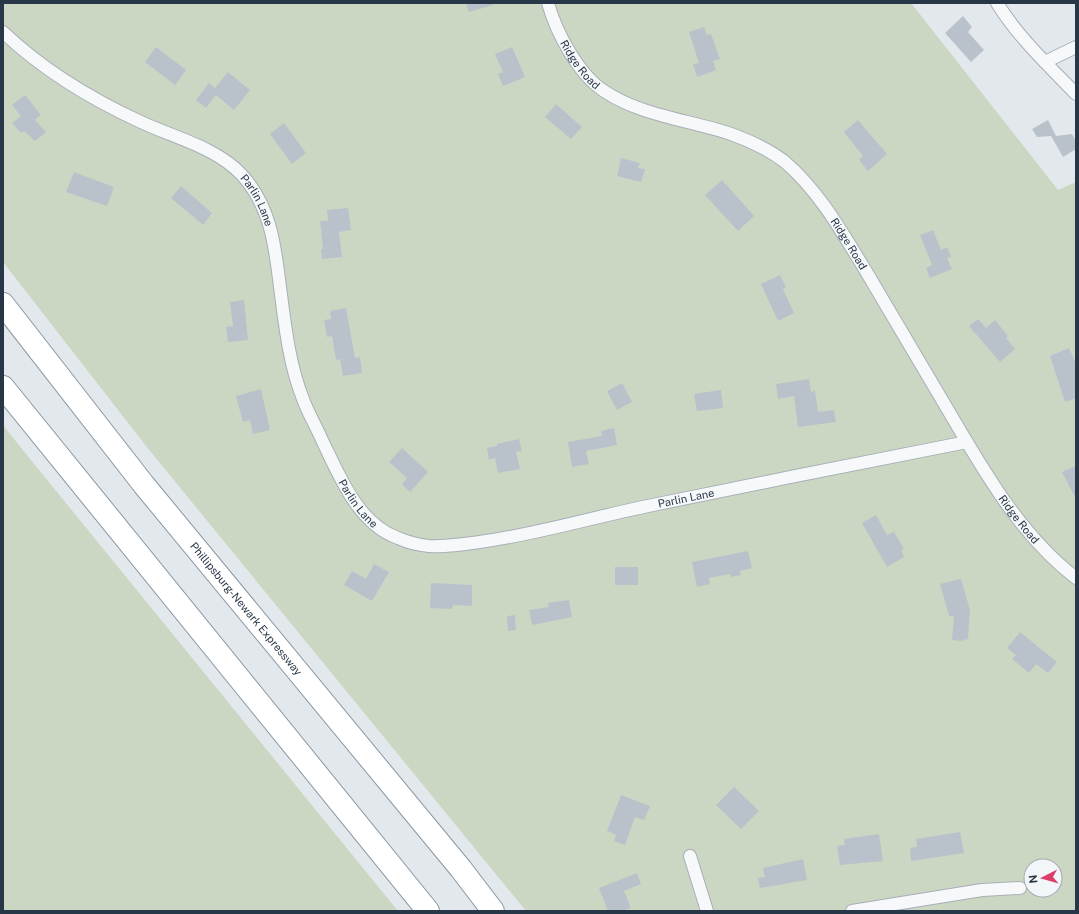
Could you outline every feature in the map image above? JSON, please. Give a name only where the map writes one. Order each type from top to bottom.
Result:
[{"type":"highway","name":"Phillipsburg-Newark Expressway","points":[[3,304],[149,491],[461,869],[493,911]]},
{"type":"highway","points":[[3,387],[428,911]]},
{"type":"highway","points":[[461,869],[499,911]]},
{"type":"street","name":"Ridge Road","points":[[548,3],[551,15],[570,53],[589,78],[602,91],[618,99],[650,111],[717,129],[756,143],[784,161],[807,184],[837,223],[984,470],[1026,529],[1060,566],[1076,578]]},
{"type":"street","points":[[997,3],[1004,14],[1045,62],[1076,94]]},
{"type":"street","name":"Parlin Lane","points":[[3,32],[58,76],[100,103],[223,158],[241,174],[256,192],[267,214],[273,233],[286,333],[293,367],[303,400],[337,470],[356,503],[371,520],[388,534],[427,546],[456,545],[506,538],[645,506],[967,442]]},
{"type":"street","points":[[1045,62],[1076,46]]},
{"type":"street","points":[[690,856],[707,911]]},
{"type":"street","points":[[852,911],[982,890],[1020,888]]},
{"type":"green space","points":[[3,3],[911,3],[1058,190],[1076,182],[1076,911],[526,911],[146,446],[3,262]]},
{"type":"green space","points":[[3,425],[22,449],[398,911],[3,911]]},
{"type":"building","points":[[466,3],[493,3],[493,5],[469,12]]},
{"type":"building","points":[[963,16],[972,27],[968,32],[984,50],[971,62],[945,33]]},
{"type":"building","points":[[704,27],[707,35],[711,34],[720,59],[713,61],[716,70],[697,77],[693,64],[699,63],[689,32]]},
{"type":"building","points":[[156,47],[186,70],[175,85],[145,62]]},
{"type":"building","points":[[512,47],[525,77],[503,86],[498,74],[503,72],[495,54]]},
{"type":"building","points":[[228,72],[250,90],[234,110],[216,95],[206,108],[196,100],[209,83],[215,88]]},
{"type":"building","points":[[25,95],[41,115],[35,120],[46,132],[35,141],[24,131],[21,133],[12,123],[21,116],[12,105]]},
{"type":"building","points":[[556,104],[582,127],[571,139],[545,117]]},
{"type":"building","points":[[858,120],[887,154],[868,171],[859,160],[863,156],[844,132]]},
{"type":"building","points":[[1048,120],[1056,136],[1072,134],[1076,141],[1076,149],[1063,157],[1051,136],[1037,137],[1032,129]]},
{"type":"building","points":[[284,123],[306,153],[292,164],[270,134]]},
{"type":"building","points":[[621,158],[640,163],[638,168],[645,169],[641,182],[617,176]]},
{"type":"building","points":[[74,172],[114,187],[107,206],[66,192]]},
{"type":"building","points":[[722,180],[754,216],[738,231],[705,195]]},
{"type":"building","points":[[181,186],[212,213],[203,225],[171,198]]},
{"type":"building","points":[[348,208],[351,230],[339,232],[342,257],[322,259],[321,249],[323,249],[320,221],[328,221],[327,210]]},
{"type":"building","points":[[933,230],[941,250],[947,247],[951,257],[947,258],[952,269],[930,278],[926,268],[932,265],[920,235]]},
{"type":"building","points":[[780,275],[786,287],[783,289],[794,313],[778,321],[761,284]]},
{"type":"building","points":[[244,300],[248,340],[228,342],[226,327],[233,326],[230,302]]},
{"type":"building","points":[[346,308],[355,358],[360,357],[362,373],[343,376],[340,359],[336,360],[332,336],[327,337],[324,320],[331,319],[330,311]]},
{"type":"building","points":[[978,319],[986,328],[995,320],[1008,336],[1006,338],[1015,349],[1000,362],[969,326]]},
{"type":"building","points":[[1069,348],[1076,364],[1076,398],[1065,402],[1050,356]]},
{"type":"building","points":[[809,379],[811,392],[815,391],[818,412],[834,410],[836,422],[798,427],[794,396],[778,399],[776,384]]},
{"type":"building","points":[[622,383],[632,402],[617,410],[607,391]]},
{"type":"building","points":[[261,389],[270,430],[253,434],[250,420],[243,422],[236,396]]},
{"type":"building","points":[[721,390],[723,408],[697,411],[694,394]]},
{"type":"building","points":[[614,428],[617,445],[586,451],[589,464],[572,467],[568,442],[602,436],[601,431]]},
{"type":"building","points":[[519,439],[522,451],[516,452],[520,469],[498,473],[495,458],[489,460],[487,448]]},
{"type":"building","points":[[402,448],[428,472],[410,492],[402,484],[407,478],[389,462]]},
{"type":"building","points":[[1076,466],[1076,499],[1062,472]]},
{"type":"building","points":[[876,515],[887,535],[894,532],[904,549],[901,550],[904,557],[887,567],[862,523]]},
{"type":"building","points":[[748,551],[752,568],[740,571],[741,575],[731,577],[730,574],[709,578],[710,584],[697,587],[692,562]]},
{"type":"building","points":[[374,564],[389,572],[372,601],[344,585],[352,571],[366,579]]},
{"type":"building","points":[[615,567],[638,567],[638,585],[615,585]]},
{"type":"building","points":[[961,579],[970,610],[968,639],[961,641],[952,640],[954,616],[949,616],[940,584]]},
{"type":"building","points":[[431,583],[472,585],[472,606],[453,605],[452,609],[430,608]]},
{"type":"building","points":[[569,600],[572,617],[532,625],[529,610],[549,607],[548,603]]},
{"type":"building","points":[[515,615],[516,630],[508,631],[507,616]]},
{"type":"building","points":[[1020,632],[1057,662],[1048,673],[1036,664],[1029,673],[1012,659],[1016,655],[1007,648]]},
{"type":"building","points":[[734,787],[759,811],[741,829],[716,805]]},
{"type":"building","points":[[621,795],[650,806],[644,820],[635,817],[625,845],[614,841],[616,835],[607,831]]},
{"type":"building","points":[[960,832],[964,853],[911,861],[910,848],[917,847],[916,839]]},
{"type":"building","points":[[879,834],[883,861],[840,865],[837,846],[845,845],[844,839]]},
{"type":"building","points":[[803,859],[807,880],[760,888],[758,878],[765,877],[763,868]]},
{"type":"building","points":[[637,873],[641,884],[624,891],[631,908],[622,911],[608,911],[599,888]]}]
